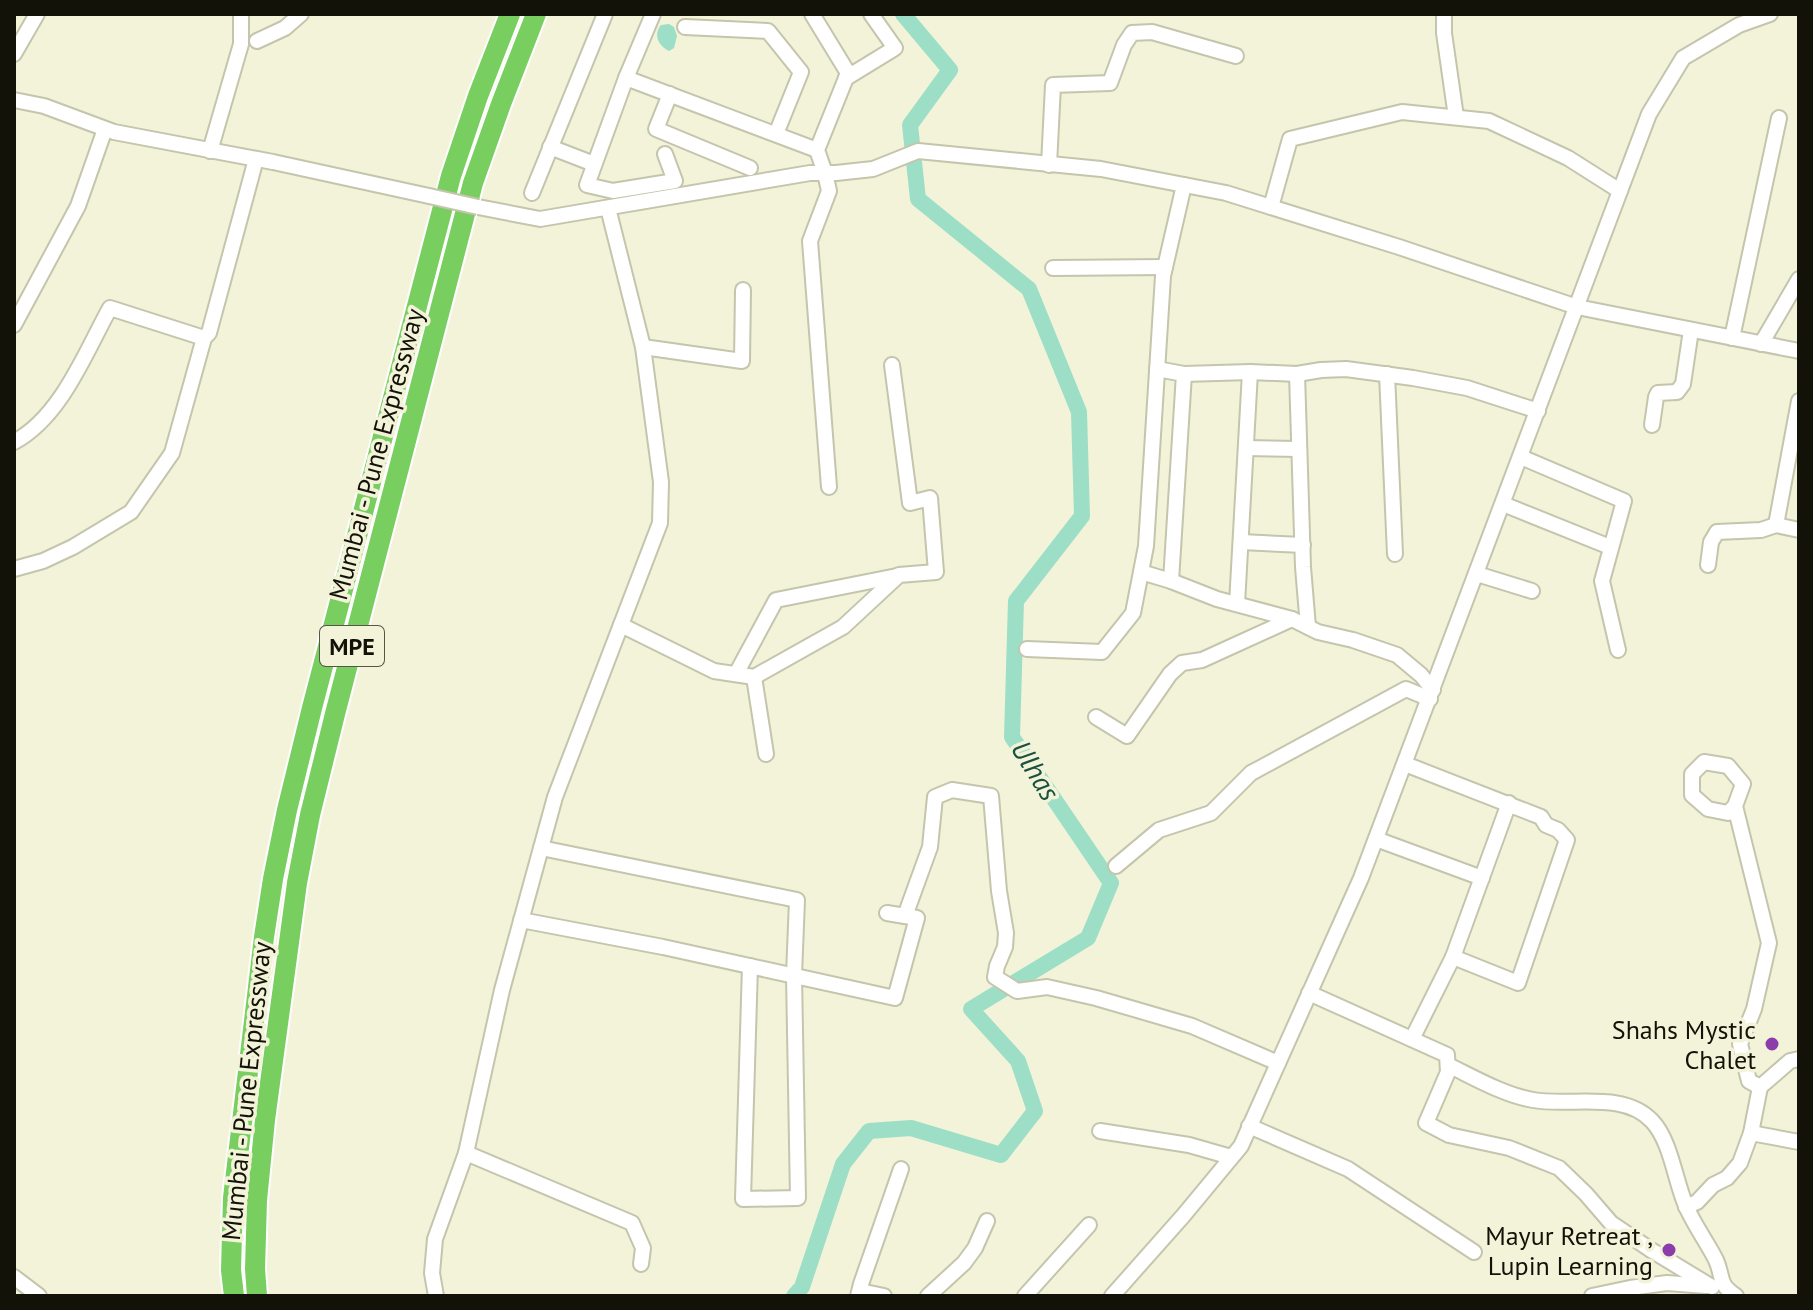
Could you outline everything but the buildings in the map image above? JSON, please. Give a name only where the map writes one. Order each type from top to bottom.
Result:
[{"type":"highway","name":"Mumbai - Pune Expressway","points":[[234,1296],[231,1270],[233,1198],[241,1117],[264,937],[287,810],[451,176],[510,14]]},
{"type":"highway","name":"Mumbai - Pune Expressway","points":[[257,1296],[257,1200],[265,1120],[287,941],[310,815],[473,183],[536,14]]},
{"type":"street","points":[[14,54],[37,14]]},
{"type":"street","points":[[210,151],[241,44],[241,14]]},
{"type":"street","points":[[257,41],[285,28],[301,14]]},
{"type":"street","points":[[532,193],[605,14]]},
{"type":"street","points":[[653,14],[587,185],[613,191],[675,181],[665,154]]},
{"type":"street","points":[[812,14],[848,73],[817,150],[829,191],[810,241],[829,487]]},
{"type":"street","points":[[846,78],[895,48],[871,14]]},
{"type":"street","points":[[1444,14],[1456,117]]},
{"type":"street","points":[[1112,1296],[1241,1146],[1361,878],[1649,114],[1683,58],[1739,25],[1770,14]]},
{"type":"street","points":[[685,27],[768,31],[801,72],[776,134]]},
{"type":"street","points":[[1049,165],[1053,85],[1110,83],[1124,45],[1132,33],[1152,32],[1236,56]]},
{"type":"street","points":[[626,78],[817,150]]},
{"type":"street","points":[[670,94],[656,129],[750,168]]},
{"type":"street","points":[[14,100],[44,106],[105,129],[540,219],[810,173],[873,169],[918,151],[1101,169],[1226,193],[1577,307],[1799,351]]},
{"type":"street","points":[[1271,207],[1290,139],[1402,112],[1489,121],[1568,158],[1620,191]]},
{"type":"street","points":[[1732,338],[1779,118]]},
{"type":"street","points":[[14,325],[78,206],[105,129]]},
{"type":"street","points":[[550,147],[594,164]]},
{"type":"street","points":[[14,569],[43,561],[73,547],[131,512],[172,453],[204,338],[209,333],[256,159]]},
{"type":"street","points":[[1027,649],[1102,652],[1133,613],[1146,546],[1165,267],[1184,185]]},
{"type":"street","points":[[436,1296],[432,1273],[435,1239],[466,1153],[502,990],[555,797],[660,523],[661,482],[643,347],[608,208]]},
{"type":"street","points":[[1053,268],[1165,267]]},
{"type":"street","points":[[1761,344],[1799,279]]},
{"type":"street","points":[[643,347],[742,361],[743,290]]},
{"type":"street","points":[[14,442],[42,422],[65,390],[110,308],[204,338]]},
{"type":"street","points":[[1652,425],[1658,393],[1677,392],[1683,384],[1691,330]]},
{"type":"street","points":[[736,674],[776,600],[899,575],[936,572],[930,498],[910,503],[892,365]]},
{"type":"street","points":[[1157,369],[1184,374],[1297,374],[1346,369],[1467,388],[1538,411]]},
{"type":"street","points":[[1237,604],[1250,372]]},
{"type":"street","points":[[1171,581],[1184,374]]},
{"type":"street","points":[[1297,374],[1308,627]]},
{"type":"street","points":[[1387,374],[1395,554]]},
{"type":"street","points":[[1776,525],[1799,401]]},
{"type":"street","points":[[1246,448],[1299,449]]},
{"type":"street","points":[[1521,457],[1624,501],[1602,581],[1618,650]]},
{"type":"street","points":[[1503,504],[1610,547]]},
{"type":"street","points":[[1708,565],[1711,542],[1717,532],[1761,530],[1776,525],[1799,530]]},
{"type":"street","points":[[1241,542],[1303,545]]},
{"type":"street","points":[[1141,572],[1217,599],[1292,619],[1318,632],[1397,655],[1421,675],[1431,695]]},
{"type":"street","points":[[1477,574],[1532,591]]},
{"type":"street","points":[[621,625],[714,671],[754,677],[843,627],[899,575]]},
{"type":"street","points":[[1096,717],[1127,736],[1170,674],[1182,663],[1202,660],[1292,619]]},
{"type":"street","points":[[754,677],[766,754]]},
{"type":"street","points":[[1116,866],[1159,830],[1211,813],[1251,773],[1380,702],[1406,689],[1431,695]]},
{"type":"street","points":[[1405,764],[1541,817],[1546,825],[1558,830],[1567,840],[1518,983],[1453,957]]},
{"type":"street","points":[[905,916],[930,847],[935,797],[952,790],[991,796],[1006,933],[1005,947],[995,977],[1017,991],[1047,987],[1192,1026],[1278,1063]]},
{"type":"street","points":[[1412,1039],[1453,957],[1509,803]]},
{"type":"street","points":[[1735,806],[1769,943],[1754,1009],[1740,1044],[1749,1081],[1760,1087]]},
{"type":"street","points":[[1376,839],[1482,878]]},
{"type":"street","points":[[541,848],[797,900],[794,975],[798,1198],[743,1199],[750,966]]},
{"type":"street","points":[[521,920],[663,947],[895,998],[917,918],[887,913]]},
{"type":"street","points":[[1309,993],[1447,1055],[1448,1072],[1426,1123],[1449,1135],[1509,1148],[1559,1168],[1611,1223],[1651,1250],[1724,1290]]},
{"type":"street","points":[[1686,1207],[1727,1178],[1740,1163],[1751,1133],[1760,1087],[1790,1061],[1799,1059]]},
{"type":"street","points":[[1448,1065],[1503,1091],[1532,1100],[1605,1102],[1629,1107],[1652,1121],[1664,1142],[1686,1207],[1716,1262],[1724,1290]]},
{"type":"street","points":[[1249,1126],[1348,1169],[1474,1252]]},
{"type":"street","points":[[1100,1131],[1189,1145],[1231,1157]]},
{"type":"street","points":[[1751,1133],[1799,1142]]},
{"type":"street","points":[[466,1153],[632,1223],[643,1248],[641,1264]]},
{"type":"street","points":[[884,1296],[859,1294],[901,1169]]},
{"type":"street","points":[[928,1296],[964,1263],[975,1248],[987,1221]]},
{"type":"street","points":[[1025,1296],[1089,1225]]},
{"type":"street","points":[[14,1277],[39,1296]]},
{"type":"street","points":[[1592,1296],[1667,1283],[1724,1290]]},
{"type":"shaded area","points":[[661,25],[674,27],[677,36],[674,48],[669,51],[657,36]]},
{"type":"waterway","name":"Ulhas","points":[[794,1296],[802,1287],[843,1164],[869,1131],[911,1128],[1001,1155],[1035,1111],[1018,1061],[971,1009],[1088,938],[1111,883],[1012,737],[1016,601],[1082,516],[1079,412],[1029,289],[918,199],[910,125],[950,70],[903,14]]},
{"type":"place","name":"Shahs Mystic Chalet","points":[[1772,1044]]},
{"type":"place","name":"Mayur Retreat , Lupin Learning","points":[[1669,1250]]}]
